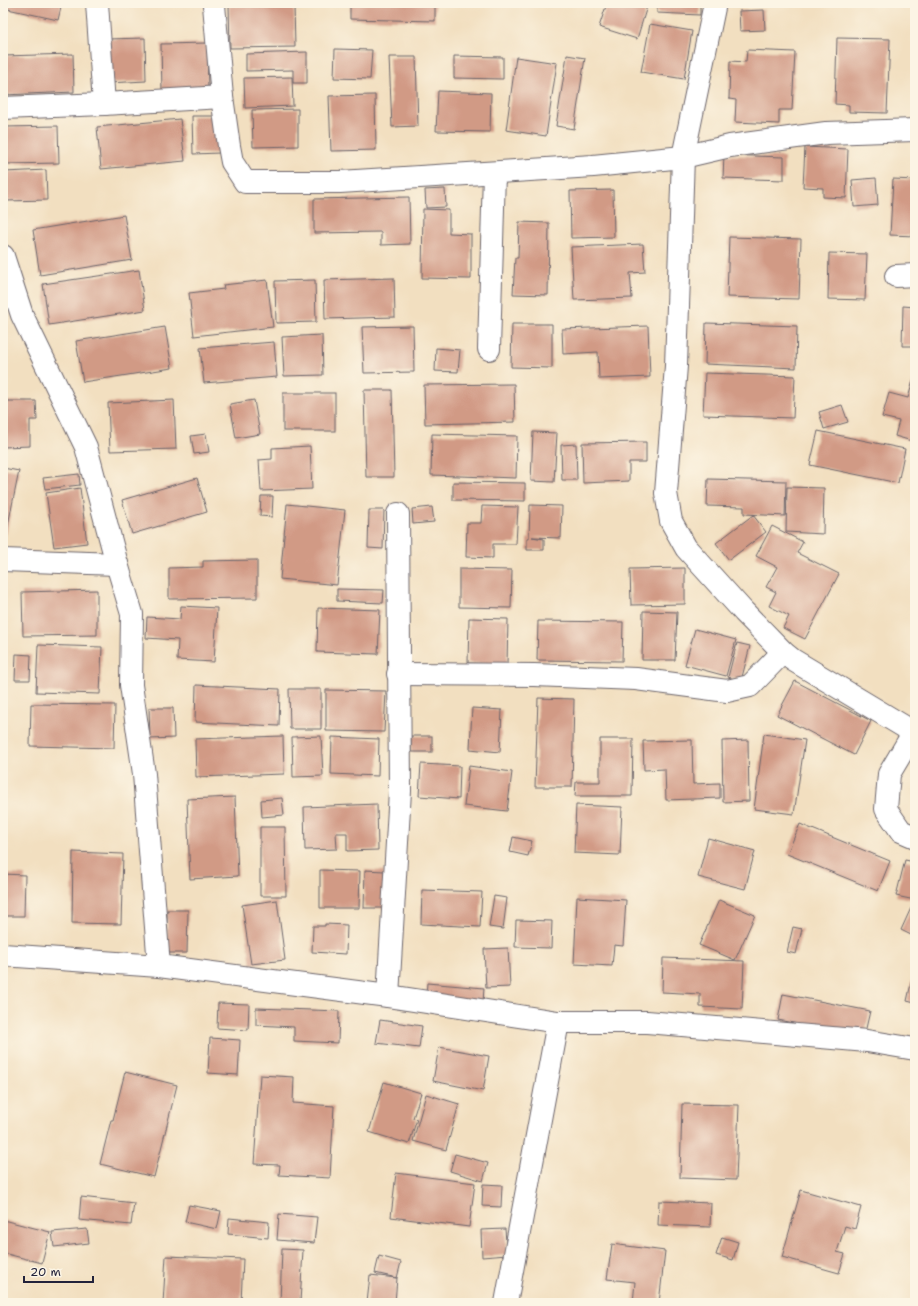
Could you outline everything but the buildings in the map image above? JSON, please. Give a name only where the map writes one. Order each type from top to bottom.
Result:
[{"type":"street","points":[[97,3],[104,104]]},
{"type":"street","points":[[715,3],[683,157],[676,366],[666,493],[671,521],[686,548],[744,612],[783,652],[793,660],[914,731],[889,774],[886,809],[901,831],[915,838]]},
{"type":"street","points":[[214,5],[222,97],[232,162],[245,182],[340,182],[593,166],[683,157],[730,146],[826,133],[915,130]]},
{"type":"street","points":[[3,108],[222,97]]},
{"type":"street","points":[[489,349],[494,173]]},
{"type":"street","points":[[3,256],[22,315],[86,447],[132,614],[131,685],[144,774],[159,966]]},
{"type":"street","points":[[388,996],[400,791],[398,514]]},
{"type":"street","points":[[3,560],[117,564]]},
{"type":"street","points":[[398,674],[534,675],[636,679],[726,691],[750,686],[783,652]]},
{"type":"street","points":[[3,955],[159,966],[388,996],[558,1022],[647,1022],[866,1041],[915,1049]]},
{"type":"street","points":[[506,1303],[558,1022]]}]
